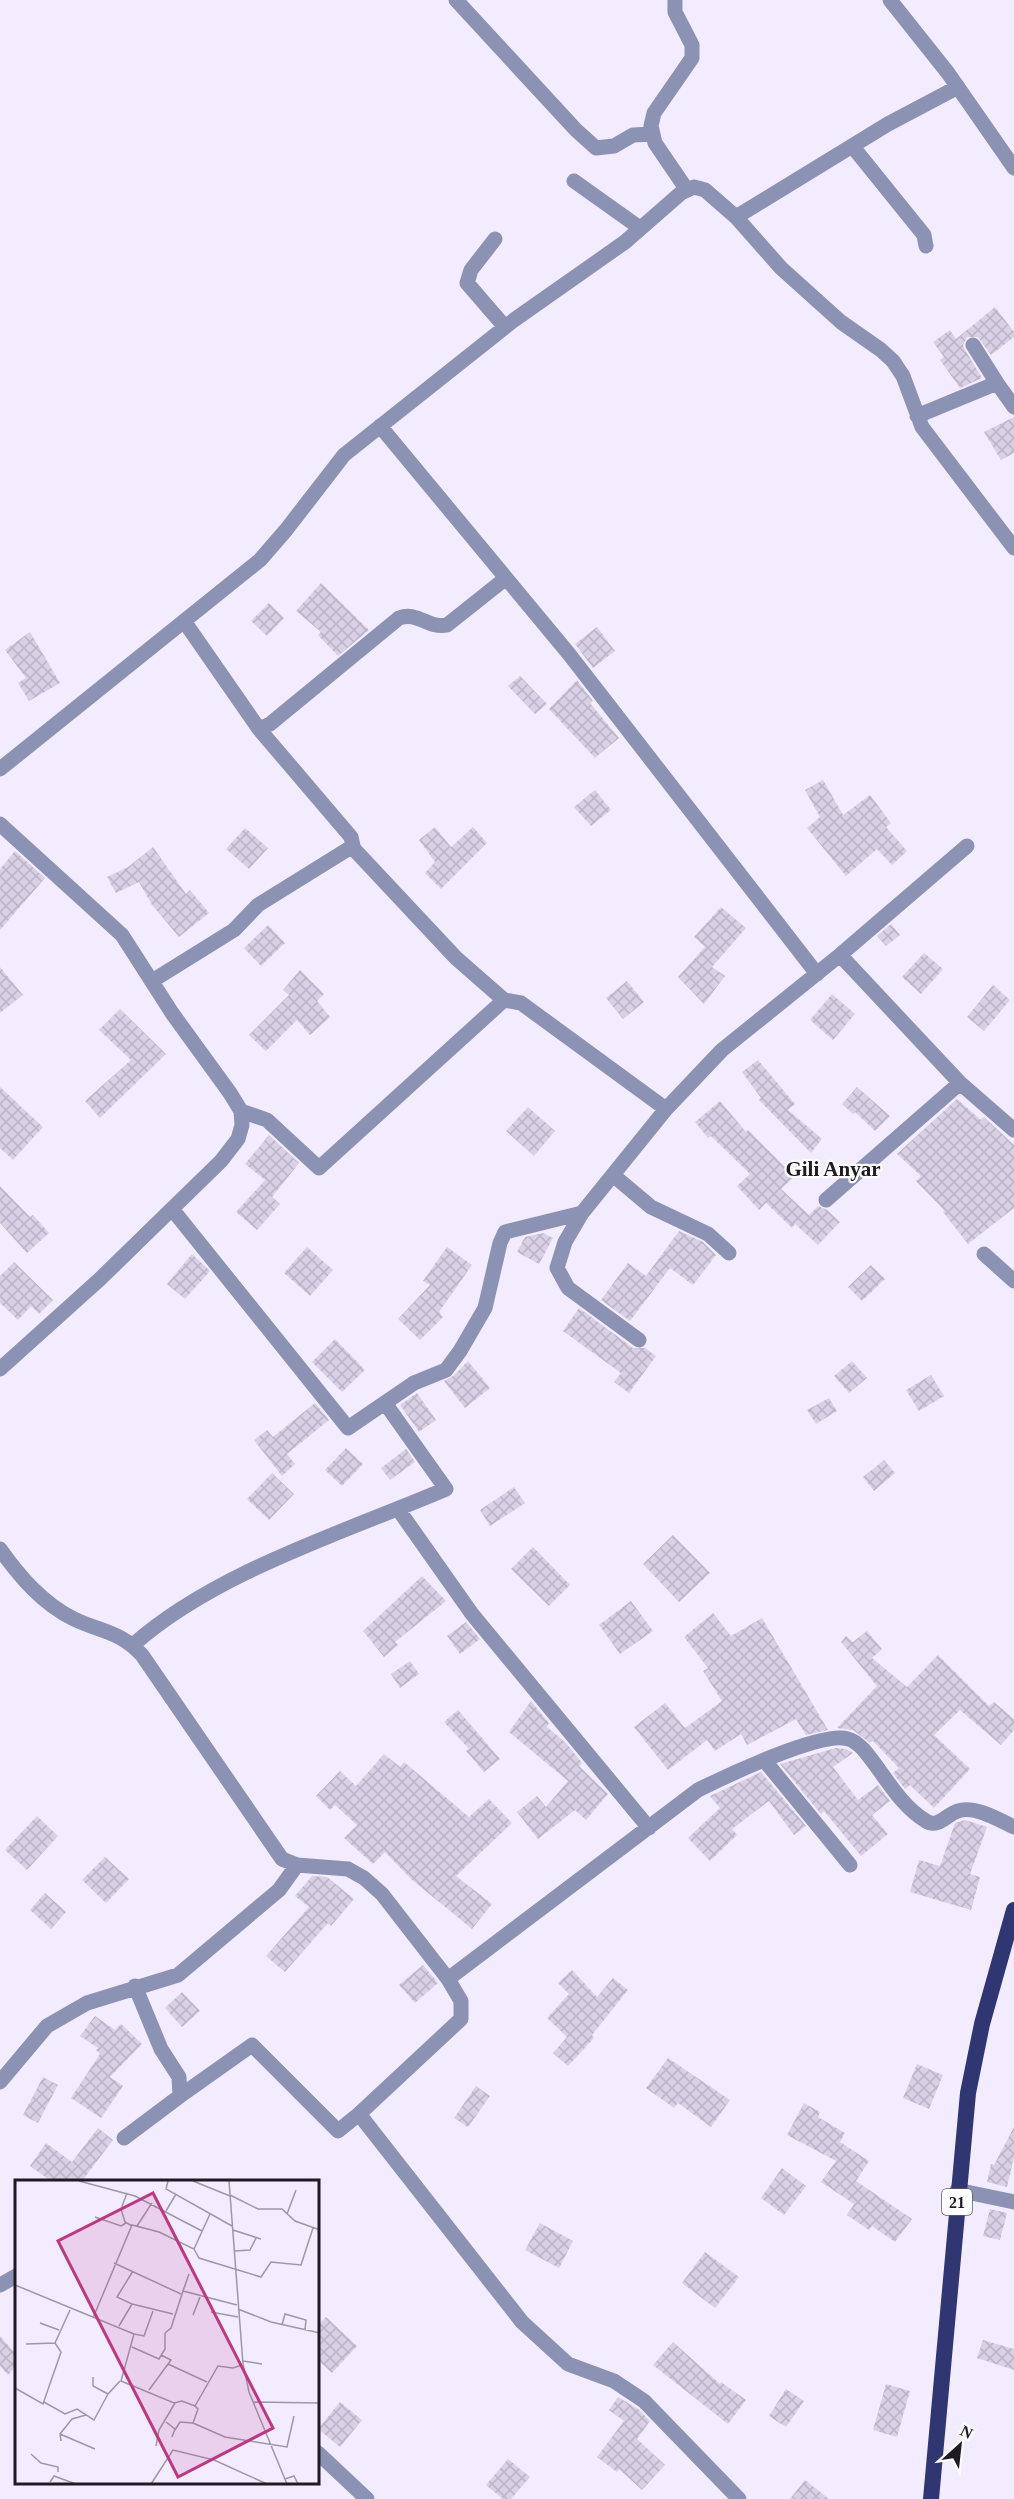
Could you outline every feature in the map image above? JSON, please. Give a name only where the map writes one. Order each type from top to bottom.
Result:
[{"type":"highway","name":"21","points":[[931,2499],[957,2190],[973,2067],[982,2024],[1014,1910]]},
{"type":"street","points":[[456,0],[560,113],[596,148],[614,146],[633,135],[653,135]]},
{"type":"street","points":[[675,0],[675,12],[692,45],[692,58],[654,113],[653,135],[655,143],[687,190]]},
{"type":"street","points":[[890,0],[958,87],[1014,168]]},
{"type":"street","points":[[736,217],[958,87]]},
{"type":"street","points":[[853,147],[924,235],[926,246]]},
{"type":"street","points":[[574,181],[640,228]]},
{"type":"street","points":[[0,769],[260,560],[344,455],[506,327],[626,242],[640,228],[687,190],[694,187],[705,190],[736,217],[781,268],[841,322],[893,361],[903,376],[917,416],[935,447],[1014,548]]},
{"type":"street","points":[[495,239],[471,270],[466,283],[506,327]]},
{"type":"street","points":[[973,345],[1014,407]]},
{"type":"street","points":[[917,416],[998,383]]},
{"type":"street","points":[[380,426],[568,654],[817,974]]},
{"type":"street","points":[[259,729],[270,724],[399,618],[411,615],[437,627],[447,625],[506,578]]},
{"type":"street","points":[[184,621],[259,729],[351,837],[352,847],[456,958],[504,1000],[521,1003],[666,1109]]},
{"type":"street","points":[[0,824],[122,935],[240,1111],[242,1125],[238,1139],[221,1161],[0,1369]]},
{"type":"street","points":[[639,1340],[568,1288],[557,1268],[566,1242],[582,1213],[666,1109],[722,1050],[840,956],[967,846]]},
{"type":"street","points":[[152,981],[234,930],[258,905],[352,847]]},
{"type":"street","points":[[840,956],[960,1083],[1014,1130]]},
{"type":"street","points":[[240,1111],[267,1120],[320,1168],[504,1000]]},
{"type":"street","points":[[826,1200],[960,1083]]},
{"type":"street","points":[[613,1175],[651,1207],[708,1234],[729,1253]]},
{"type":"street","points":[[172,1209],[348,1428],[414,1383],[446,1370],[485,1308],[500,1243],[505,1232],[582,1213]]},
{"type":"street","points":[[984,1254],[1014,1281]]},
{"type":"street","points":[[132,1645],[153,1626],[213,1588],[446,1489],[385,1403]]},
{"type":"street","points":[[398,1509],[472,1614],[649,1828]]},
{"type":"street","points":[[0,1549],[18,1574],[47,1602],[74,1619],[112,1631],[132,1645],[282,1859],[297,1865],[348,1869],[364,1878],[382,1894],[448,1979],[461,2001],[461,2019],[338,2131],[252,2045],[124,2138]]},
{"type":"street","points":[[448,1979],[698,1790],[814,1743],[836,1738],[848,1739],[862,1748],[900,1798],[928,1823],[937,1823],[960,1810],[975,1810],[1014,1827]]},
{"type":"street","points":[[765,1761],[850,1865]]},
{"type":"street","points":[[0,2082],[48,2026],[87,2003],[135,1986],[178,1975],[279,1890],[297,1865]]},
{"type":"street","points":[[135,1986],[161,2049],[179,2077],[180,2096]]},
{"type":"street","points":[[359,2114],[522,2322],[568,2364],[614,2381],[644,2401],[739,2499]]},
{"type":"street","points":[[957,2190],[1014,2202]]},
{"type":"street","points":[[0,2285],[15,2277]]},
{"type":"street","points":[[320,2455],[367,2499]]},
{"type":"building","points":[[995,307],[1014,332],[1014,337],[991,355],[978,337],[967,337],[963,345],[982,378],[960,388],[940,360],[944,357],[933,342],[950,330],[956,339]]},
{"type":"building","points":[[1014,417],[1014,453],[1001,460],[984,432]]},
{"type":"building","points":[[321,583],[369,630],[338,656],[318,635],[321,632],[296,611]]},
{"type":"building","points":[[269,603],[284,618],[267,636],[251,621]]},
{"type":"building","points":[[597,627],[615,651],[593,668],[575,644]]},
{"type":"building","points":[[30,632],[60,683],[29,701],[18,683],[26,678],[5,650]]},
{"type":"building","points":[[520,676],[547,704],[535,714],[508,686]]},
{"type":"building","points":[[577,680],[593,701],[590,703],[619,738],[595,758],[549,709]]},
{"type":"building","points":[[823,780],[843,815],[870,795],[891,823],[886,827],[907,851],[892,865],[877,849],[846,876],[807,828],[820,817],[805,790]]},
{"type":"building","points":[[595,790],[611,810],[591,826],[574,807]]},
{"type":"building","points":[[435,827],[451,847],[473,827],[487,843],[441,889],[425,873],[435,862],[419,840]]},
{"type":"building","points":[[245,828],[268,848],[249,869],[226,849]]},
{"type":"building","points":[[153,847],[186,894],[190,890],[209,913],[179,937],[152,905],[139,882],[116,893],[107,877],[128,867]]},
{"type":"building","points":[[15,851],[45,878],[0,930],[0,869]]},
{"type":"building","points":[[721,907],[746,928],[712,967],[725,976],[704,1004],[678,977],[705,947],[694,937]]},
{"type":"building","points":[[891,924],[900,935],[886,946],[877,936]]},
{"type":"building","points":[[268,925],[285,943],[261,966],[244,948]]},
{"type":"building","points":[[924,953],[943,969],[921,994],[902,977]]},
{"type":"building","points":[[0,967],[23,995],[0,1013]]},
{"type":"building","points":[[300,970],[324,994],[317,1001],[330,1017],[310,1035],[297,1020],[266,1051],[249,1035],[289,995],[283,990]]},
{"type":"building","points":[[627,981],[644,1002],[623,1019],[606,998]]},
{"type":"building","points":[[993,985],[1010,1000],[984,1031],[967,1017]]},
{"type":"building","points":[[832,994],[855,1014],[833,1040],[810,1020]]},
{"type":"building","points":[[120,1009],[166,1054],[100,1118],[85,1101],[131,1060],[99,1030]]},
{"type":"building","points":[[758,1060],[795,1104],[788,1110],[822,1139],[811,1153],[759,1100],[761,1098],[742,1072]]},
{"type":"building","points":[[0,1087],[43,1127],[13,1160],[0,1148]]},
{"type":"building","points":[[857,1087],[890,1116],[875,1131],[855,1112],[853,1114],[842,1104]]},
{"type":"building","points":[[957,1099],[981,1120],[984,1117],[1014,1145],[1014,1208],[968,1244],[943,1212],[944,1210],[916,1181],[921,1176],[897,1154]]},
{"type":"building","points":[[720,1101],[746,1132],[748,1130],[792,1174],[794,1177],[781,1189],[809,1215],[818,1206],[827,1210],[840,1222],[818,1245],[795,1224],[792,1228],[766,1203],[759,1210],[737,1186],[750,1174],[711,1136],[708,1138],[695,1122]]},
{"type":"building","points":[[528,1107],[555,1131],[534,1156],[506,1131]]},
{"type":"building","points":[[269,1135],[299,1163],[272,1197],[280,1204],[257,1230],[236,1212],[265,1180],[245,1164]]},
{"type":"building","points":[[0,1186],[30,1217],[33,1215],[49,1233],[27,1253],[0,1223]]},
{"type":"building","points":[[679,1231],[703,1242],[716,1255],[693,1285],[670,1268],[630,1321],[601,1300],[628,1263],[646,1276]]},
{"type":"building","points":[[543,1233],[553,1238],[539,1264],[517,1252],[525,1237]]},
{"type":"building","points":[[307,1247],[333,1270],[310,1296],[284,1273]]},
{"type":"building","points":[[447,1247],[472,1265],[439,1312],[443,1317],[420,1340],[398,1319],[430,1285],[423,1281]]},
{"type":"building","points":[[192,1254],[210,1271],[185,1299],[167,1284]]},
{"type":"building","points":[[14,1262],[53,1300],[39,1314],[31,1306],[18,1320],[0,1303],[0,1276]]},
{"type":"building","points":[[871,1265],[885,1279],[862,1301],[848,1287]]},
{"type":"building","points":[[579,1308],[633,1348],[645,1348],[656,1356],[629,1393],[614,1382],[621,1373],[563,1331]]},
{"type":"building","points":[[335,1339],[365,1370],[342,1392],[312,1362]]},
{"type":"building","points":[[468,1361],[490,1388],[465,1408],[444,1381],[453,1376]]},
{"type":"building","points":[[852,1361],[867,1378],[849,1393],[834,1376]]},
{"type":"building","points":[[931,1375],[944,1396],[919,1411],[906,1390]]},
{"type":"building","points":[[417,1393],[436,1420],[419,1432],[400,1405]]},
{"type":"building","points":[[829,1398],[837,1411],[816,1424],[807,1410]]},
{"type":"building","points":[[315,1403],[329,1420],[287,1454],[295,1464],[282,1476],[254,1440],[267,1430],[273,1437]]},
{"type":"building","points":[[346,1448],[363,1464],[342,1486],[325,1470]]},
{"type":"building","points":[[406,1449],[415,1462],[390,1480],[381,1468]]},
{"type":"building","points":[[884,1460],[895,1473],[874,1491],[863,1477]]},
{"type":"building","points":[[272,1473],[294,1494],[269,1520],[247,1499]]},
{"type":"building","points":[[514,1487],[525,1503],[490,1526],[480,1510]]},
{"type":"building","points":[[673,1535],[710,1573],[679,1602],[643,1564]]},
{"type":"building","points":[[533,1547],[570,1585],[549,1606],[511,1569]]},
{"type":"building","points":[[422,1576],[446,1601],[395,1642],[398,1645],[384,1657],[363,1631]]},
{"type":"building","points":[[631,1601],[653,1631],[620,1654],[599,1625]]},
{"type":"building","points":[[713,1613],[731,1636],[762,1618],[828,1730],[806,1735],[796,1719],[747,1745],[741,1734],[715,1751],[707,1740],[668,1770],[634,1727],[665,1703],[685,1728],[722,1701],[703,1671],[708,1668],[684,1637]]},
{"type":"building","points":[[466,1622],[480,1639],[460,1654],[447,1636]]},
{"type":"building","points":[[867,1631],[882,1649],[872,1658],[907,1687],[938,1655],[989,1706],[994,1702],[1014,1719],[1014,1730],[1001,1745],[960,1710],[934,1735],[970,1769],[934,1808],[910,1785],[905,1789],[893,1773],[899,1768],[873,1741],[870,1743],[853,1730],[837,1728],[877,1686],[841,1642],[846,1636],[853,1642]]},
{"type":"building","points":[[410,1661],[419,1674],[400,1688],[391,1674]]},
{"type":"building","points":[[531,1701],[549,1723],[547,1727],[566,1743],[582,1763],[579,1766],[608,1794],[586,1820],[575,1810],[538,1839],[517,1812],[537,1796],[546,1807],[568,1781],[509,1732]]},
{"type":"building","points":[[458,1710],[500,1759],[484,1772],[466,1751],[469,1749],[444,1722]]},
{"type":"building","points":[[836,1748],[846,1749],[853,1753],[833,1767],[858,1800],[878,1785],[890,1801],[872,1815],[888,1834],[861,1856],[824,1811],[821,1814],[780,1764]]},
{"type":"building","points":[[384,1754],[400,1767],[404,1762],[469,1817],[489,1799],[512,1823],[456,1876],[492,1904],[472,1929],[411,1879],[385,1852],[373,1864],[344,1838],[357,1825],[335,1805],[330,1810],[316,1796],[340,1771],[356,1786]]},
{"type":"building","points":[[761,1772],[806,1826],[794,1835],[769,1801],[732,1829],[737,1835],[710,1861],[688,1838],[720,1808],[710,1796]]},
{"type":"building","points":[[37,1816],[58,1836],[27,1870],[5,1850]]},
{"type":"building","points":[[965,1820],[987,1827],[970,1874],[980,1877],[971,1910],[910,1892],[919,1860],[940,1866],[955,1823]]},
{"type":"building","points":[[105,1857],[129,1879],[106,1903],[82,1880]]},
{"type":"building","points":[[312,1876],[327,1877],[354,1899],[331,1926],[328,1923],[285,1972],[266,1956],[309,1907],[295,1896]]},
{"type":"building","points":[[45,1893],[66,1912],[51,1929],[30,1910]]},
{"type":"building","points":[[423,1965],[438,1983],[415,2003],[399,1985]]},
{"type":"building","points":[[572,1970],[597,1997],[613,1978],[628,1990],[592,2035],[594,2038],[568,2066],[553,2053],[567,2037],[547,2018],[569,1994],[558,1983]]},
{"type":"building","points":[[182,1992],[200,2011],[182,2027],[165,2008]]},
{"type":"building","points":[[95,2016],[115,2030],[121,2024],[142,2044],[110,2077],[123,2086],[101,2118],[71,2098],[100,2054],[96,2050],[98,2048],[80,2036]]},
{"type":"building","points":[[668,2058],[730,2100],[711,2127],[678,2103],[674,2108],[646,2088]]},
{"type":"building","points":[[917,2064],[943,2075],[929,2109],[903,2098]]},
{"type":"building","points":[[43,2077],[58,2085],[38,2123],[23,2115]]},
{"type":"building","points":[[476,2086],[490,2096],[468,2127],[454,2118]]},
{"type":"building","points":[[804,2103],[820,2112],[818,2117],[845,2133],[840,2142],[869,2161],[856,2181],[912,2219],[895,2242],[872,2226],[869,2230],[847,2215],[854,2204],[821,2182],[836,2161],[787,2135]]},
{"type":"building","points":[[1014,2127],[1014,2157],[1007,2187],[987,2182],[991,2164],[994,2165]]},
{"type":"building","points":[[98,2128],[113,2140],[83,2180],[50,2180],[30,2166],[46,2143],[72,2162]]},
{"type":"building","points":[[782,2168],[806,2186],[784,2215],[761,2198]]},
{"type":"building","points":[[990,2209],[1007,2213],[1000,2240],[983,2236]]},
{"type":"building","points":[[540,2223],[573,2241],[559,2268],[525,2250]]},
{"type":"building","points":[[705,2252],[739,2277],[715,2308],[682,2283]]},
{"type":"building","points":[[326,2317],[357,2346],[332,2373],[320,2362],[320,2323]]},
{"type":"building","points":[[0,2336],[15,2353],[15,2367],[8,2375],[0,2366]]},
{"type":"building","points":[[983,2340],[1014,2349],[1014,2370],[977,2358]]},
{"type":"building","points":[[673,2342],[720,2384],[721,2382],[746,2400],[728,2424],[653,2365]]},
{"type":"building","points":[[886,2384],[910,2391],[897,2437],[873,2430]]},
{"type":"building","points":[[786,2389],[804,2401],[786,2427],[769,2416]]},
{"type":"building","points":[[618,2397],[638,2409],[650,2421],[637,2439],[665,2465],[642,2490],[619,2469],[617,2472],[597,2457],[624,2421],[609,2410]]},
{"type":"building","points":[[340,2402],[362,2420],[340,2447],[320,2431],[320,2427]]},
{"type":"building","points":[[508,2459],[530,2477],[511,2499],[503,2499],[486,2485]]},
{"type":"building","points":[[805,2480],[829,2499],[790,2499]]},
{"type":"district","name":"Gili Anyar","points":[[833,1169]]}]
